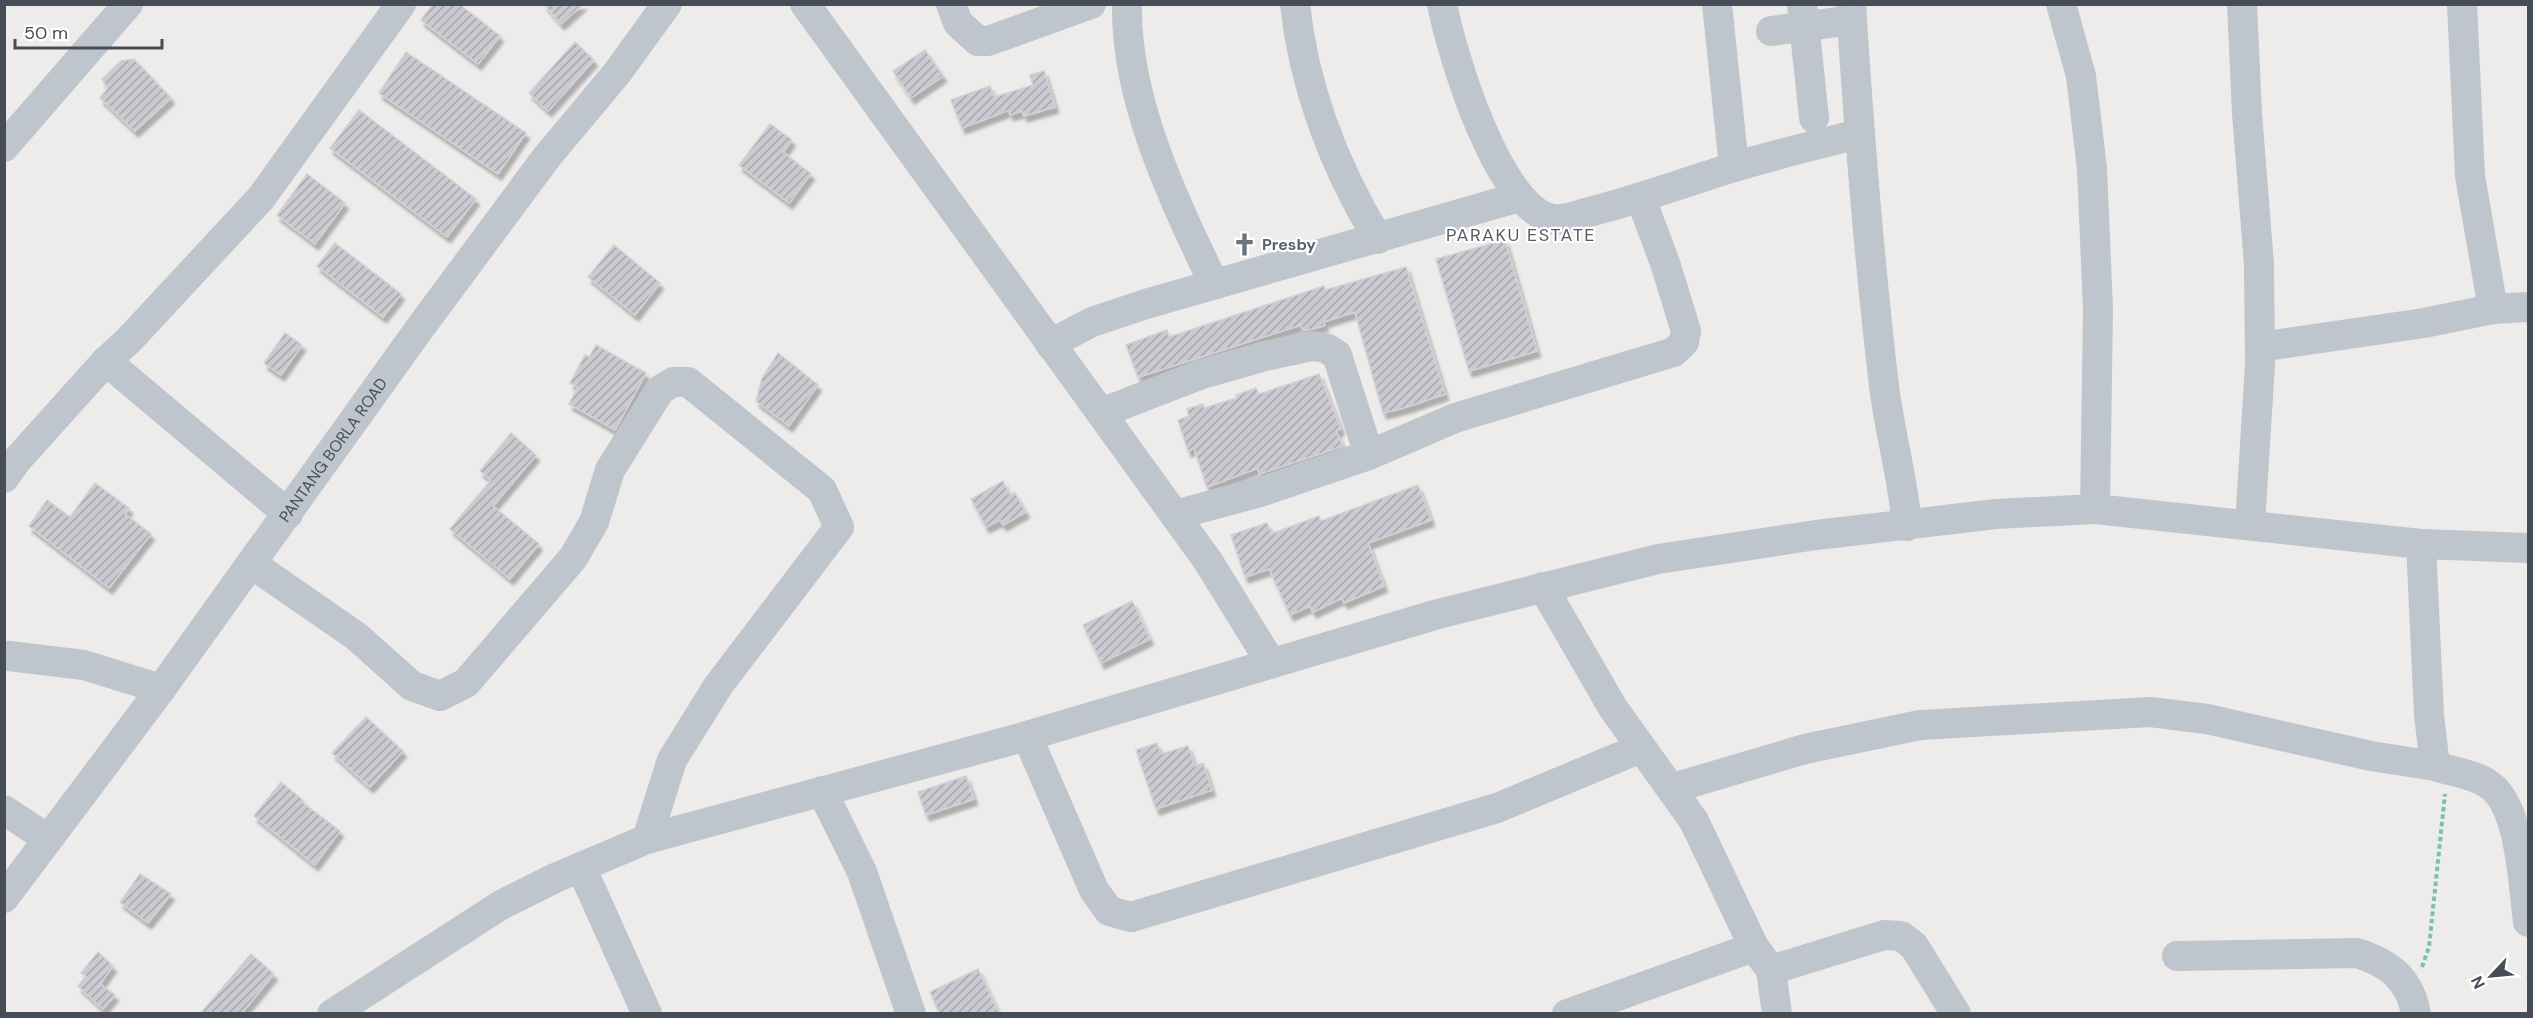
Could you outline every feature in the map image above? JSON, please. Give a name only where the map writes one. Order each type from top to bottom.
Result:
[{"type":"street","points":[[4,147],[128,4]]},
{"type":"street","points":[[9,463],[129,340],[261,198],[401,4]]},
{"type":"street","name":"PANTANG BORLA ROAD","points":[[4,898],[161,689],[420,328],[546,158],[617,73],[667,4]]},
{"type":"street","points":[[805,4],[1208,561],[1270,663]]},
{"type":"street","points":[[951,4],[958,23],[978,41],[988,41],[1091,4]]},
{"type":"street","points":[[1127,4],[1128,37],[1136,92],[1172,198],[1214,284]]},
{"type":"street","points":[[1295,4],[1299,41],[1321,126],[1355,201],[1377,239]]},
{"type":"street","points":[[1442,4],[1461,75],[1500,170],[1519,197],[1534,210],[1553,219],[1641,199],[1734,167],[1858,134]]},
{"type":"street","points":[[1717,4],[1734,167]]},
{"type":"street","points":[[2061,4],[2080,76],[2092,169],[2098,309],[2096,509]]},
{"type":"street","points":[[2242,4],[2247,113],[2259,265],[2260,347],[2250,525]]},
{"type":"street","points":[[2462,4],[2470,176],[2493,309]]},
{"type":"street","points":[[1771,31],[1804,15],[1852,12],[1858,134],[1884,385],[1891,439],[1904,488],[1907,526]]},
{"type":"street","points":[[1804,15],[1814,118]]},
{"type":"street","points":[[1050,344],[1092,322],[1214,284],[1519,197]]},
{"type":"street","points":[[1175,515],[1260,492],[1369,455],[1455,418],[1674,352],[1684,342],[1686,331],[1665,263],[1641,199]]},
{"type":"street","points":[[2260,347],[2493,309],[2529,307]]},
{"type":"street","points":[[1101,413],[1202,374],[1265,356],[1312,346],[1326,348],[1337,355],[1369,455]]},
{"type":"street","points":[[106,361],[288,514]]},
{"type":"street","points":[[252,564],[356,636],[412,686],[441,696],[466,683],[573,558],[594,522],[610,470],[660,390],[673,382],[688,382],[822,489],[838,527],[718,686],[672,759],[647,839]]},
{"type":"street","points":[[332,1014],[501,905],[647,839],[1027,736],[1270,663],[1543,587],[1658,559],[1816,535],[1996,514],[2096,509],[2421,544],[2529,548]]},
{"type":"street","points":[[2421,544],[2429,715],[2441,768]]},
{"type":"street","points":[[1543,587],[1590,671],[1641,748],[1673,788],[1694,821],[1763,958],[1777,1014]]},
{"type":"street","points":[[9,656],[84,665],[161,689]]},
{"type":"street","points":[[1673,788],[1805,749],[1920,725],[2150,712],[2207,719],[2371,756],[2441,768],[2487,783],[2499,794],[2509,810],[2529,922]]},
{"type":"street","points":[[1027,736],[1094,890],[1109,911],[1131,917],[1497,808],[1641,748]]},
{"type":"street","points":[[822,791],[862,872],[911,1014]]},
{"type":"street","points":[[4,810],[48,839]]},
{"type":"street","points":[[581,867],[647,1014]]},
{"type":"street","points":[[1574,1012],[1763,958],[1884,935],[1901,936],[1914,946],[1956,1014]]},
{"type":"street","points":[[2177,956],[2357,953],[2377,960],[2397,976],[2414,1004]]},
{"type":"path","points":[[2414,1004],[2429,947],[2441,768]]},
{"type":"building","points":[[433,4],[459,4],[500,36],[478,64],[421,20]]},
{"type":"building","points":[[544,4],[583,4],[561,24]]},
{"type":"building","points":[[575,42],[594,60],[548,111],[529,93]]},
{"type":"building","points":[[925,50],[943,76],[911,98],[893,71]]},
{"type":"building","points":[[406,52],[526,133],[498,174],[379,93]]},
{"type":"building","points":[[134,59],[171,98],[135,131],[100,98],[108,88],[102,79],[121,61]]},
{"type":"building","points":[[1044,71],[1055,107],[1024,116],[1022,111],[1010,115],[1009,110],[962,128],[951,100],[990,86],[994,97],[1033,85],[1030,75]]},
{"type":"building","points":[[359,110],[476,199],[447,237],[330,148]]},
{"type":"building","points":[[770,124],[792,140],[783,152],[811,174],[789,203],[739,165]]},
{"type":"building","points":[[307,174],[345,203],[315,244],[277,215]]},
{"type":"building","points":[[1505,240],[1537,351],[1469,371],[1436,259]]},
{"type":"building","points":[[335,243],[401,294],[383,317],[317,266]]},
{"type":"building","points":[[614,245],[660,283],[635,315],[588,277]]},
{"type":"building","points":[[1406,267],[1445,394],[1407,407],[1383,413],[1355,312],[1323,322],[1325,325],[1313,329],[1303,330],[1301,325],[1138,377],[1126,345],[1167,330],[1169,337],[1324,286],[1325,290]]},
{"type":"building","points":[[285,333],[302,345],[281,375],[264,363]]},
{"type":"building","points":[[596,345],[646,373],[615,430],[569,404],[578,387],[570,383],[585,355],[589,357]]},
{"type":"building","points":[[778,353],[818,385],[789,426],[756,401],[762,378]]},
{"type":"building","points":[[1319,374],[1341,429],[1336,431],[1343,446],[1259,474],[1258,468],[1207,487],[1194,448],[1188,451],[1178,420],[1189,416],[1187,409],[1203,404],[1204,408],[1237,398],[1236,395],[1256,388],[1259,394]]},
{"type":"building","points":[[511,433],[536,455],[493,506],[539,544],[510,579],[450,529],[491,480],[480,471]]},
{"type":"building","points":[[1003,481],[1010,495],[1015,493],[1026,512],[1003,525],[1000,520],[986,527],[971,499]]},
{"type":"building","points":[[95,483],[129,508],[125,514],[151,534],[109,588],[29,526],[47,500],[70,517]]},
{"type":"building","points":[[1418,485],[1431,520],[1368,543],[1384,586],[1344,603],[1342,598],[1313,612],[1310,606],[1290,615],[1269,569],[1245,577],[1231,535],[1267,523],[1271,534],[1319,516],[1321,521]]},
{"type":"building","points":[[1132,601],[1150,639],[1101,663],[1083,625]]},
{"type":"building","points":[[366,717],[403,751],[370,787],[332,753]]},
{"type":"building","points":[[1157,743],[1161,754],[1188,746],[1195,766],[1203,763],[1212,790],[1156,809],[1136,750]]},
{"type":"building","points":[[966,776],[974,799],[926,815],[918,792]]},
{"type":"building","points":[[281,782],[304,801],[302,802],[340,831],[315,865],[254,816]]},
{"type":"building","points":[[140,874],[171,894],[148,923],[120,902]]},
{"type":"building","points":[[98,952],[113,966],[100,984],[115,995],[103,1009],[78,986],[86,976],[81,973]]},
{"type":"building","points":[[251,954],[274,974],[241,1014],[200,1014]]},
{"type":"building","points":[[978,969],[999,1014],[940,1014],[930,992]]},
{"type":"place","name":"Presby","points":[[1244,244]]},
{"type":"district","name":"PARAKU ESTATE","points":[[1521,235]]}]
